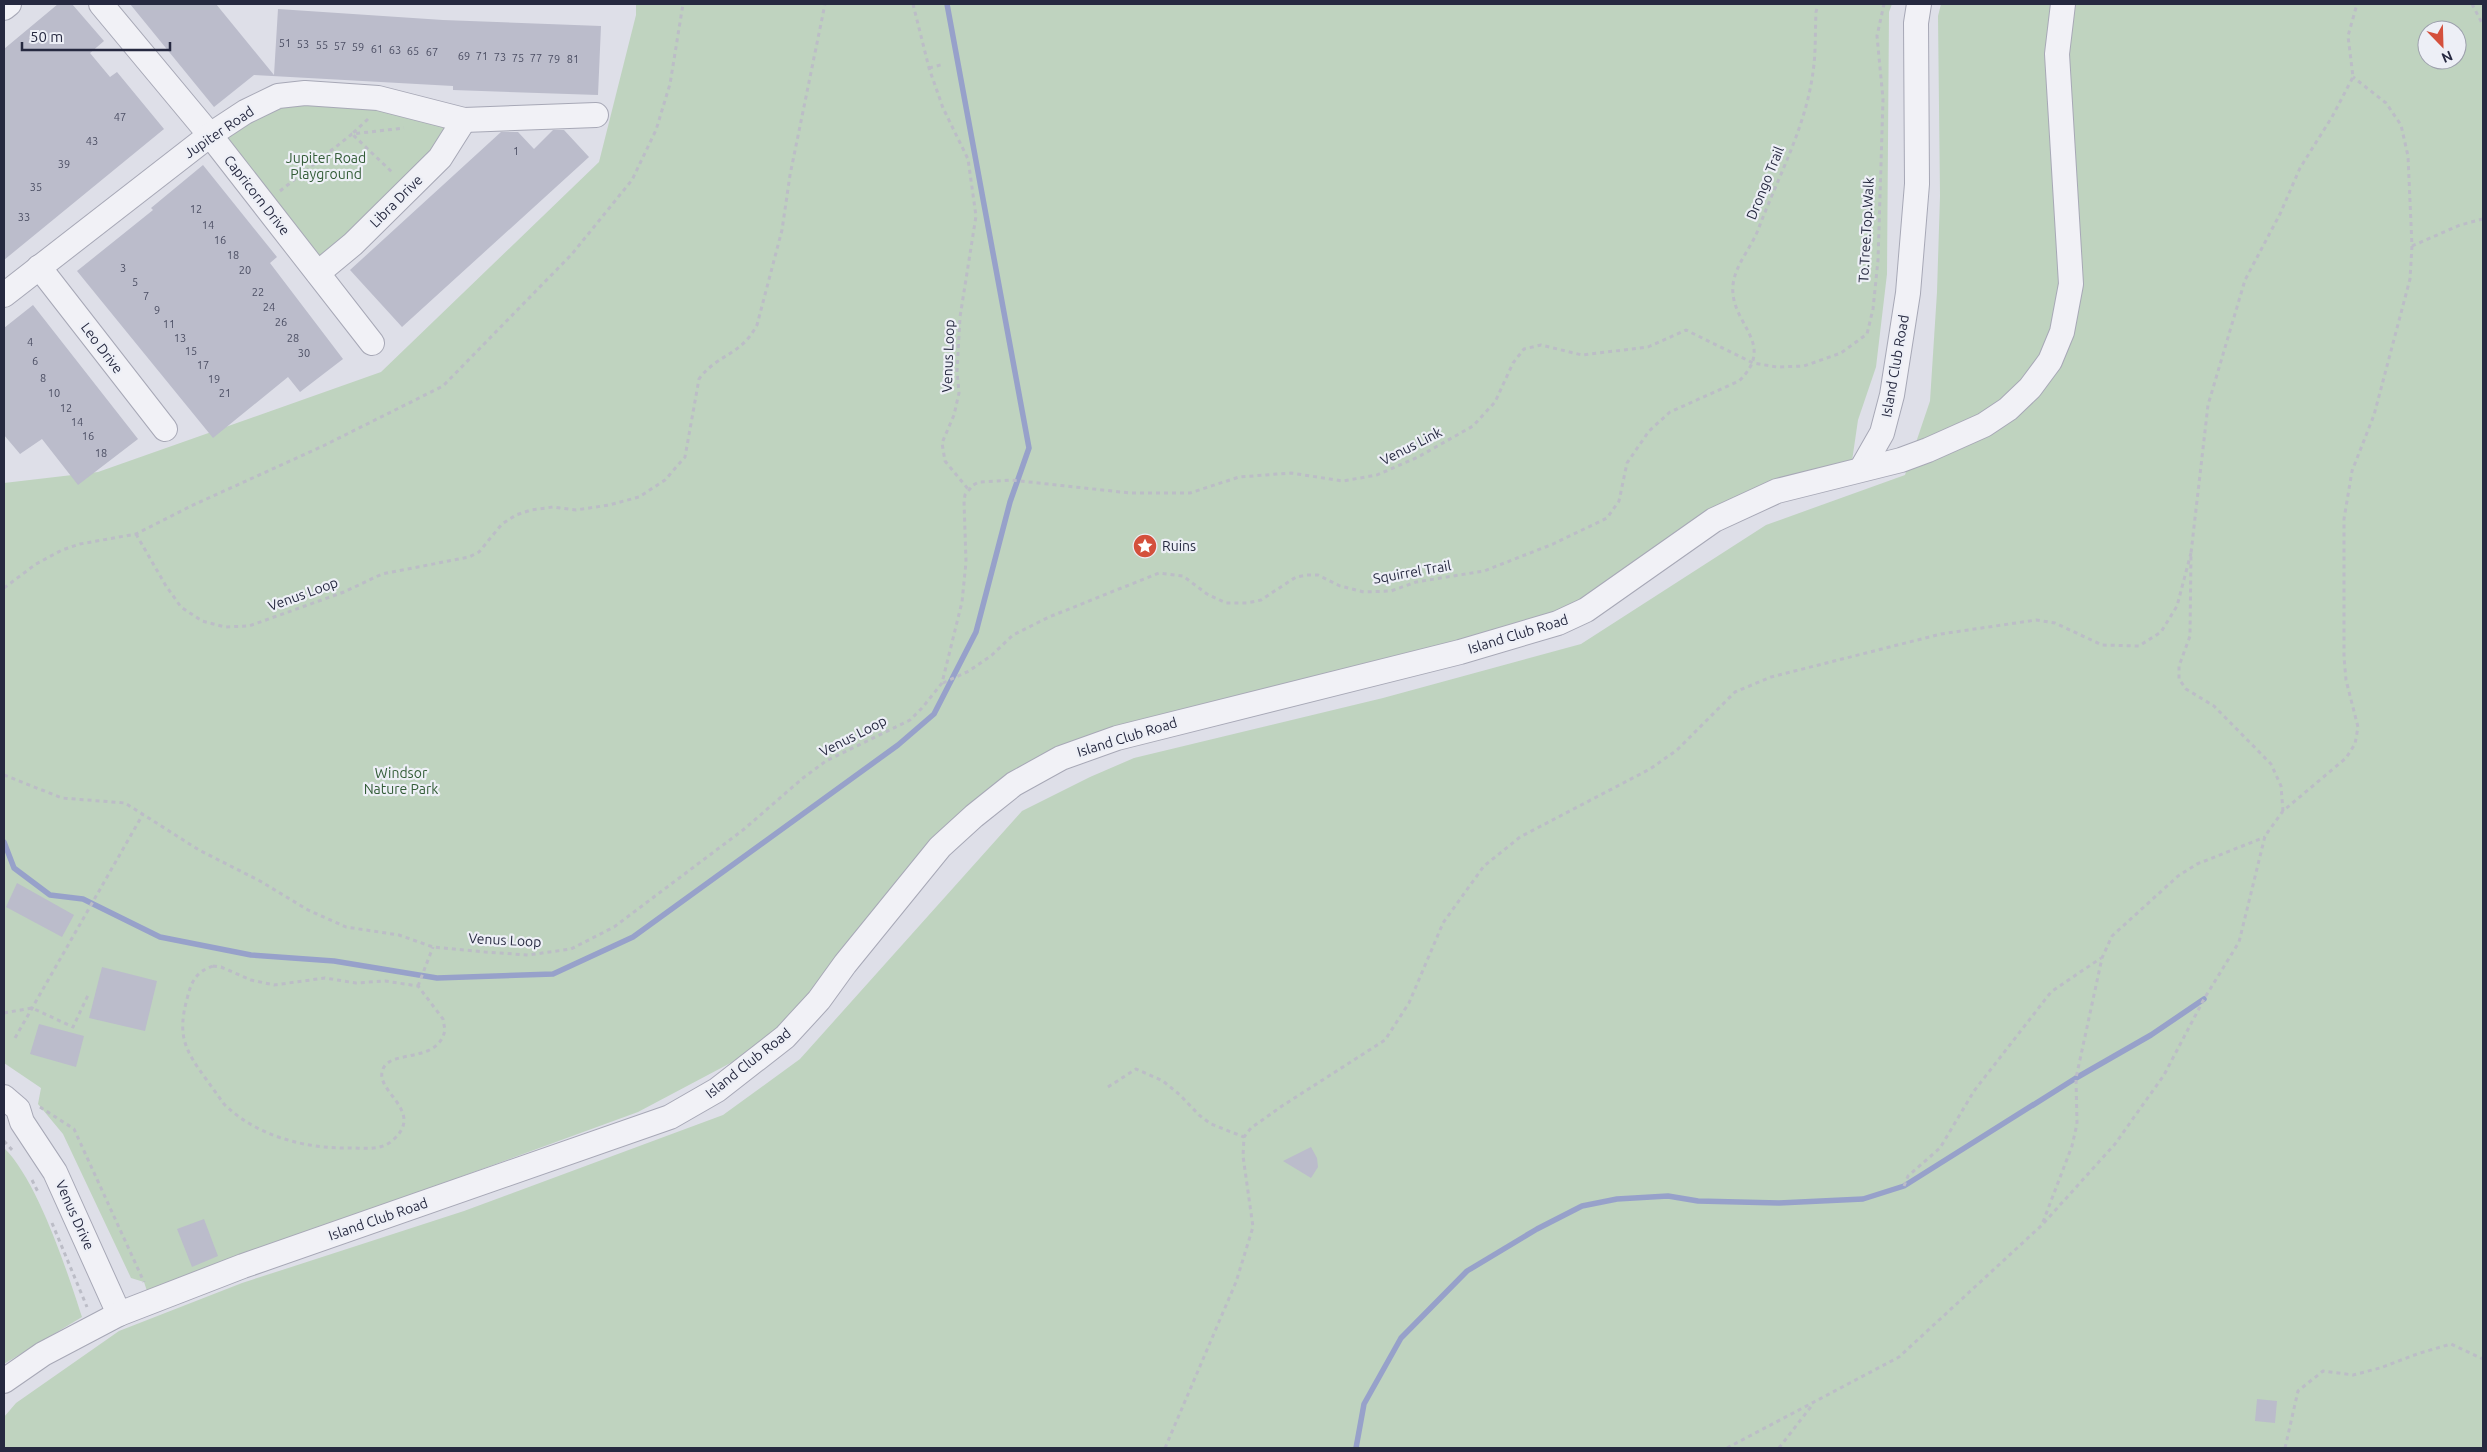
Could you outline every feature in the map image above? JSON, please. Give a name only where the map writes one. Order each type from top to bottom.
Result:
[{"type":"street","points":[[4,8],[9,4]]},
{"type":"street","name":"Capricorn Drive","points":[[101,4],[210,135],[372,343]]},
{"type":"street","name":"Island Club Road","points":[[4,1381],[43,1354],[119,1314],[243,1266],[670,1117],[717,1090],[784,1037],[819,1000],[845,964],[940,847],[974,816],[1014,784],[1061,758],[1117,738],[1460,652],[1558,623],[1586,610],[1714,520],[1776,491],[1862,468],[1882,433],[1892,395],[1908,293],[1917,184],[1916,23],[1919,4]]},
{"type":"street","points":[[1862,468],[1901,460],[1984,426],[2008,409],[2030,388],[2050,361],[2062,332],[2071,284],[2057,54],[2063,4]]},
{"type":"street","name":"Jupiter Road","points":[[4,295],[210,135],[245,112],[278,96],[305,93],[378,98],[464,120],[596,115]]},
{"type":"street","name":"Libra Drive","points":[[318,273],[353,244],[440,158],[464,120]]},
{"type":"street","name":"Leo Drive","points":[[39,267],[165,429]]},
{"type":"street","name":"Venus Drive","points":[[4,1097],[18,1109],[55,1172],[119,1314]]},
{"type":"path","points":[[4,588],[36,564],[62,550],[80,544],[136,534],[191,506],[323,446],[443,386],[572,254],[632,180],[656,130],[670,84],[683,4]]},
{"type":"path","name":"Venus Loop","points":[[136,534],[166,586],[181,606],[202,621],[225,627],[249,626],[344,592],[382,574],[469,557],[479,552],[502,524],[516,515],[530,510],[553,507],[576,510],[609,506],[639,496],[664,480],[685,457],[699,379],[716,361],[740,348],[750,338],[757,325],[782,230],[790,175],[825,4]]},
{"type":"path","name":"Venus Loop","points":[[4,775],[62,798],[125,803],[199,850],[260,881],[308,910],[346,927],[399,935],[433,946],[528,955],[571,949],[614,927],[743,830],[803,778],[826,761],[910,720],[942,683],[962,602],[966,562],[964,501],[968,489],[945,461],[942,443],[954,415],[959,393],[957,371],[960,318],[976,216],[968,159],[943,108],[929,68],[913,4]]},
{"type":"path","name":"Drongo Trail","points":[[1753,363],[1755,352],[1753,340],[1737,310],[1733,297],[1733,284],[1737,271],[1754,240],[1802,119],[1814,72],[1818,4]]},
{"type":"path","name":"To.Tree.Top.Walk","points":[[1753,363],[1777,367],[1804,366],[1841,353],[1867,334],[1873,309],[1878,260],[1883,99],[1878,36],[1884,4]]},
{"type":"path","points":[[2283,811],[2281,786],[2271,764],[2214,706],[2186,689],[2179,679],[2179,666],[2190,636],[2191,553],[2208,405],[2245,280],[2280,214],[2300,168],[2332,117],[2353,76],[2348,36],[2357,4]]},
{"type":"path","points":[[2472,4],[2483,25]]},
{"type":"path","points":[[929,68],[944,64]]},
{"type":"path","points":[[1727,1448],[1899,1357],[2042,1225],[2115,1144],[2164,1075],[2204,999],[2239,942],[2265,836],[2283,811],[2346,758],[2355,744],[2358,727],[2346,680],[2344,657],[2344,519],[2352,471],[2374,414],[2410,279],[2412,246],[2408,156],[2401,125],[2386,103],[2353,76]]},
{"type":"path","points":[[278,192],[352,134],[373,114],[378,98]]},
{"type":"path","points":[[352,134],[408,127]]},
{"type":"path","points":[[352,134],[409,188]]},
{"type":"path","points":[[2412,246],[2460,225],[2483,219]]},
{"type":"path","name":"Venus Link","points":[[968,489],[979,482],[1011,480],[1130,493],[1190,493],[1239,477],[1291,473],[1343,481],[1377,475],[1418,457],[1473,426],[1495,402],[1517,356],[1532,346],[1541,345],[1582,355],[1648,347],[1686,330],[1753,363]]},
{"type":"path","name":"Squirrel Trail","points":[[942,683],[969,671],[992,655],[1013,635],[1049,616],[1159,573],[1183,576],[1208,594],[1226,603],[1247,603],[1261,600],[1296,577],[1318,575],[1340,586],[1364,592],[1391,591],[1416,582],[1484,571],[1553,544],[1607,518],[1614,511],[1619,501],[1627,463],[1656,424],[1670,412],[1739,381],[1748,373],[1753,363]]},
{"type":"path","points":[[1165,1448],[1236,1282],[1253,1227],[1243,1156],[1244,1137],[1251,1128],[1282,1106],[1385,1040],[1409,1003],[1442,923],[1484,866],[1520,837],[1650,769],[1677,750],[1735,692],[1771,677],[1941,634],[2036,620],[2054,623],[2102,645],[2139,646],[2161,632],[2177,606],[2191,553]]},
{"type":"path","points":[[15,1038],[143,814]]},
{"type":"path","points":[[2042,1225],[2072,1146],[2077,1124],[2076,1078],[2102,958],[2112,936],[2178,876],[2197,864],[2265,836]]},
{"type":"path","points":[[418,986],[433,946]]},
{"type":"path","points":[[1904,1186],[1908,1176],[1940,1148],[1974,1091],[2051,992],[2102,958]]},
{"type":"path","points":[[213,966],[221,967],[251,980],[274,984],[326,978],[356,983],[385,981],[418,986],[443,1019],[445,1024],[444,1036],[437,1044],[418,1055],[391,1060],[384,1068],[382,1073],[384,1083],[403,1110],[404,1118],[403,1125],[394,1140],[376,1148],[333,1148],[308,1144],[274,1135],[248,1123],[224,1103],[190,1057],[183,1039],[182,1019],[193,980],[198,973],[213,966]]},
{"type":"path","points":[[4,1013],[32,1008],[73,1027],[88,993]]},
{"type":"path","points":[[1108,1087],[1136,1069],[1163,1081],[1211,1124],[1244,1137]]},
{"type":"path","points":[[20,1115],[74,1128],[151,1301]]},
{"type":"path","points":[[4,1141],[17,1157]]},
{"type":"path","points":[[30,1176],[39,1194]]},
{"type":"path","points":[[51,1221],[94,1326]]},
{"type":"path","points":[[2285,1448],[2298,1391],[2323,1371],[2353,1375],[2451,1344],[2483,1359]]},
{"type":"path","points":[[1779,1448],[1815,1401]]},
{"type":"green space","name":"Windsor Nature Park","points":[[636,4],[1892,4],[1889,12],[1887,274],[1876,367],[1858,420],[1852,461],[1608,588],[1520,630],[1120,735],[965,819],[776,1039],[638,1112],[147,1291],[144,1282],[131,1278],[63,1134],[38,1104],[41,1088],[4,1063],[4,483],[98,472],[381,372],[599,162],[636,15]]},
{"type":"green space","points":[[1941,4],[2483,4],[2483,1448],[4,1448],[4,1417],[16,1403],[119,1331],[242,1283],[464,1211],[723,1115],[800,1059],[1022,811],[1090,777],[1134,758],[1383,698],[1581,644],[1766,525],[1905,475],[1930,401],[1937,292],[1940,196],[1938,16]]},
{"type":"green space","name":"Jupiter Road Playground","points":[[278,96],[464,120],[318,273],[210,135]]},
{"type":"green space","points":[[4,1148],[16,1163],[40,1204],[60,1252],[82,1317],[4,1364]]},
{"type":"building","points":[[58,4],[72,4],[104,41],[90,53],[110,77],[117,72],[164,129],[4,260],[4,49]]},
{"type":"building","points":[[130,4],[216,4],[274,75],[278,9],[443,20],[601,26],[598,95],[453,90],[453,86],[254,75],[214,107]]},
{"type":"building","points":[[553,130],[564,130],[589,157],[402,327],[350,270],[501,132],[518,132],[534,149]]},
{"type":"building","points":[[203,165],[277,257],[270,263],[343,359],[300,392],[288,377],[213,438],[77,271],[153,210],[151,208]]},
{"type":"building","points":[[33,305],[138,439],[78,485],[42,439],[20,454],[4,435],[4,328]]},
{"type":"building","points":[[17,883],[74,915],[62,937],[6,907]]},
{"type":"building","points":[[102,967],[157,981],[145,1031],[89,1018]]},
{"type":"building","points":[[39,1024],[84,1036],[76,1067],[30,1054]]},
{"type":"building","points":[[1311,1147],[1317,1158],[1318,1167],[1311,1178],[1283,1161]]},
{"type":"building","points":[[204,1219],[218,1256],[192,1267],[177,1229]]},
{"type":"building","points":[[2257,1399],[2277,1401],[2275,1423],[2255,1421]]},
{"type":"waterway","points":[[4,842],[14,868],[50,895],[83,899],[160,937],[251,955],[334,961],[437,978],[553,974],[633,937],[898,745],[934,714],[976,632],[1010,502],[1029,448],[947,4]]},
{"type":"waterway","points":[[1356,1448],[1364,1404],[1401,1338],[1467,1271],[1537,1229],[1582,1206],[1617,1199],[1668,1196],[1698,1201],[1779,1203],[1863,1199],[1904,1186],[2076,1078],[2151,1035],[2204,999]]},
{"type":"place","name":"Ruins","points":[[1145,546]]}]
